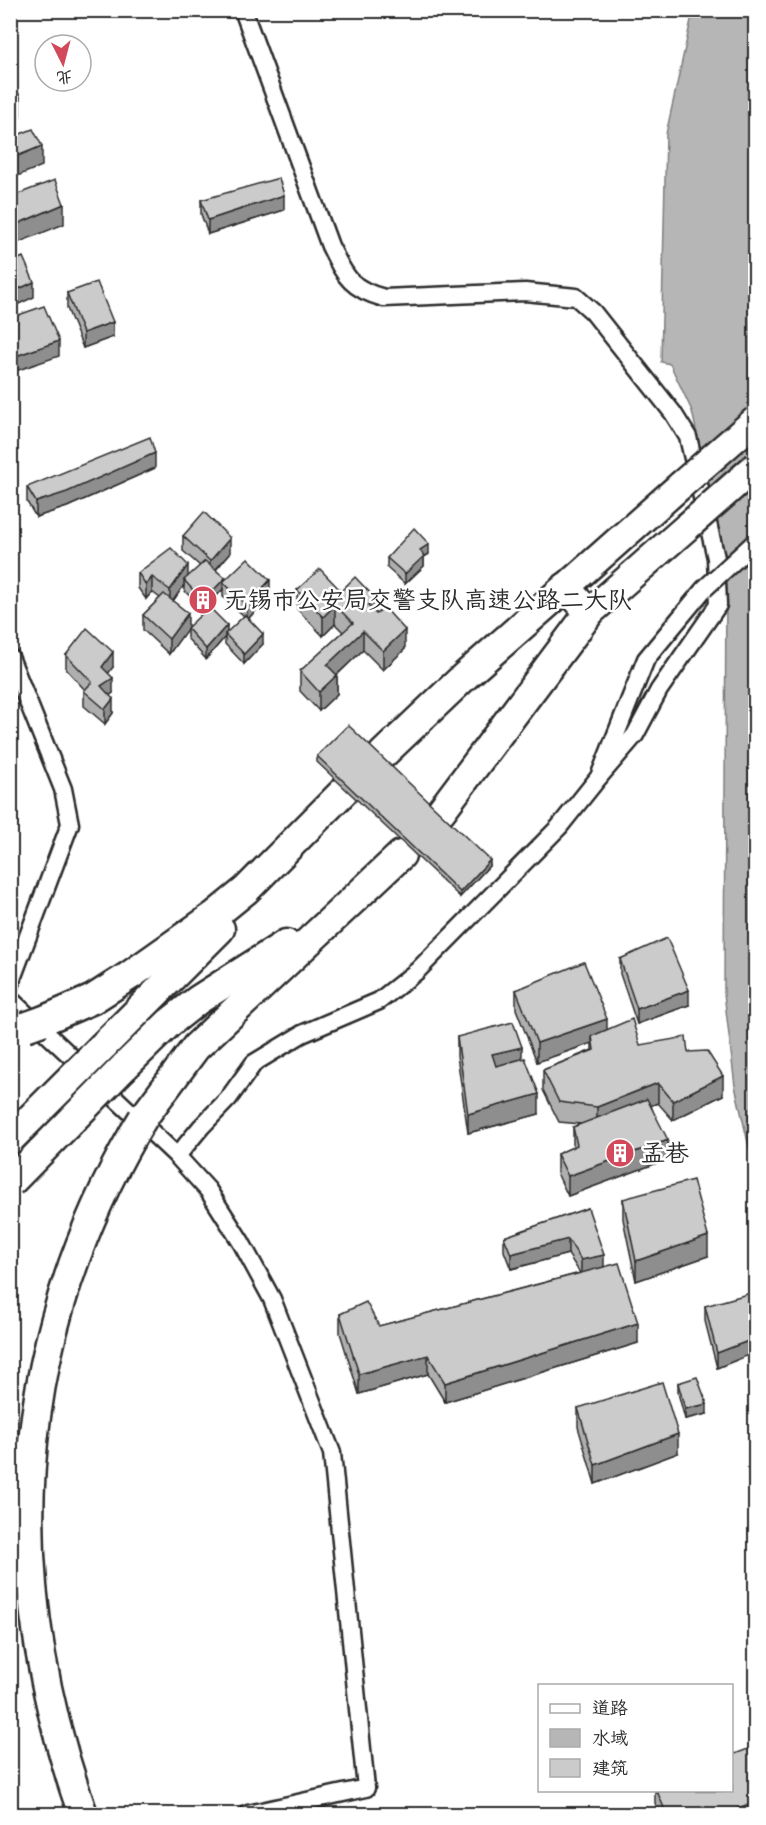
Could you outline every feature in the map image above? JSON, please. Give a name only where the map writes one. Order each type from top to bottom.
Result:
[{"type":"highway","points":[[383,754],[465,676],[756,420]]},
{"type":"highway","points":[[441,811],[589,613],[756,466]]},
{"type":"highway","points":[[566,587],[589,613]]},
{"type":"highway","points":[[26,1027],[93,999],[168,950],[246,890],[344,792]]},
{"type":"highway","points":[[83,1815],[51,1719],[37,1650],[26,1510],[31,1439],[42,1368],[61,1296],[84,1231],[139,1125],[196,1047],[401,855]]},
{"type":"highway","points":[[10,1139],[224,925],[246,890]]},
{"type":"highway","points":[[10,1182],[169,1023],[198,1000],[352,903]]},
{"type":"street","points":[[177,1156],[228,1099],[254,1064],[302,1034],[379,1001],[417,971],[559,826],[635,735],[659,690],[718,605],[716,558],[688,437],[673,413],[593,312],[576,297],[525,292],[384,298],[362,292],[345,276],[330,246],[243,10]]},
{"type":"street","points":[[600,777],[646,659],[704,589],[756,541]]},
{"type":"street","points":[[10,657],[63,789],[70,824],[10,984]]},
{"type":"street","points":[[10,999],[177,1156],[208,1190],[241,1242],[272,1299],[332,1453],[366,1788],[248,1815]]},
{"type":"water","points":[[693,11],[755,11],[755,1173],[735,1086],[724,993],[726,582],[721,545],[692,411],[670,364],[661,362],[666,134]]},
{"type":"building","points":[[10,71],[20,97],[10,100]]},
{"type":"building","points":[[33,129],[42,146],[10,159],[10,138]]},
{"type":"building","points":[[279,178],[284,195],[208,220],[201,200]]},
{"type":"building","points":[[55,180],[64,204],[10,227],[10,197]]},
{"type":"building","points":[[23,257],[34,282],[10,293],[10,263]]},
{"type":"building","points":[[97,282],[113,322],[83,333],[67,293]]},
{"type":"building","points":[[44,306],[59,341],[10,358],[10,318]]},
{"type":"building","points":[[150,437],[155,453],[67,492],[36,502],[27,487]]},
{"type":"building","points":[[204,512],[230,538],[210,561],[183,536]]},
{"type":"building","points":[[414,528],[429,544],[420,550],[424,556],[405,574],[387,558]]},
{"type":"building","points":[[171,548],[188,565],[170,590],[152,577],[146,585],[138,573]]},
{"type":"building","points":[[248,558],[270,580],[247,605],[223,582]]},
{"type":"building","points":[[205,561],[225,578],[203,601],[184,580]]},
{"type":"building","points":[[320,569],[341,591],[355,577],[375,598],[368,605],[376,614],[384,607],[405,630],[383,651],[363,631],[327,665],[337,675],[319,692],[300,671],[353,623],[335,605],[323,617],[297,590]]},
{"type":"building","points":[[164,594],[188,613],[169,639],[143,615]]},
{"type":"building","points":[[209,607],[227,625],[206,649],[187,628]]},
{"type":"building","points":[[245,615],[263,634],[244,654],[225,634]]},
{"type":"building","points":[[87,628],[113,652],[102,667],[113,678],[101,686],[113,699],[105,709],[84,691],[92,682],[66,655]]},
{"type":"building","points":[[348,725],[490,860],[460,892],[317,756]]},
{"type":"building","points":[[667,938],[689,990],[637,1009],[620,959]]},
{"type":"building","points":[[584,962],[607,1019],[537,1043],[516,990]]},
{"type":"building","points":[[632,1019],[640,1045],[686,1037],[688,1052],[707,1051],[723,1076],[673,1101],[658,1083],[597,1107],[559,1102],[543,1070],[594,1050],[592,1036]]},
{"type":"building","points":[[513,1022],[522,1047],[492,1054],[496,1066],[525,1058],[539,1094],[468,1114],[457,1037]]},
{"type":"building","points":[[647,1099],[668,1140],[568,1176],[557,1154],[577,1145],[573,1127]]},
{"type":"building","points":[[693,1180],[708,1236],[636,1261],[623,1199]]},
{"type":"building","points":[[588,1208],[604,1255],[581,1260],[568,1239],[511,1254],[504,1237]]},
{"type":"building","points":[[619,1263],[638,1323],[445,1383],[428,1355],[359,1374],[340,1314],[366,1302],[379,1326]]},
{"type":"building","points":[[751,1293],[756,1306],[756,1338],[717,1353],[705,1306]]},
{"type":"building","points":[[697,1377],[707,1404],[685,1409],[678,1383]]},
{"type":"building","points":[[662,1382],[678,1434],[595,1465],[578,1408]]},
{"type":"building","points":[[756,1746],[756,1801],[721,1815],[667,1815],[657,1792],[733,1792],[733,1755]]},
{"type":"place","name":"无锡市公安局交警支队高速公路二大队","points":[[203,600]]},
{"type":"place","name":"孟巷","points":[[620,1153]]}]
